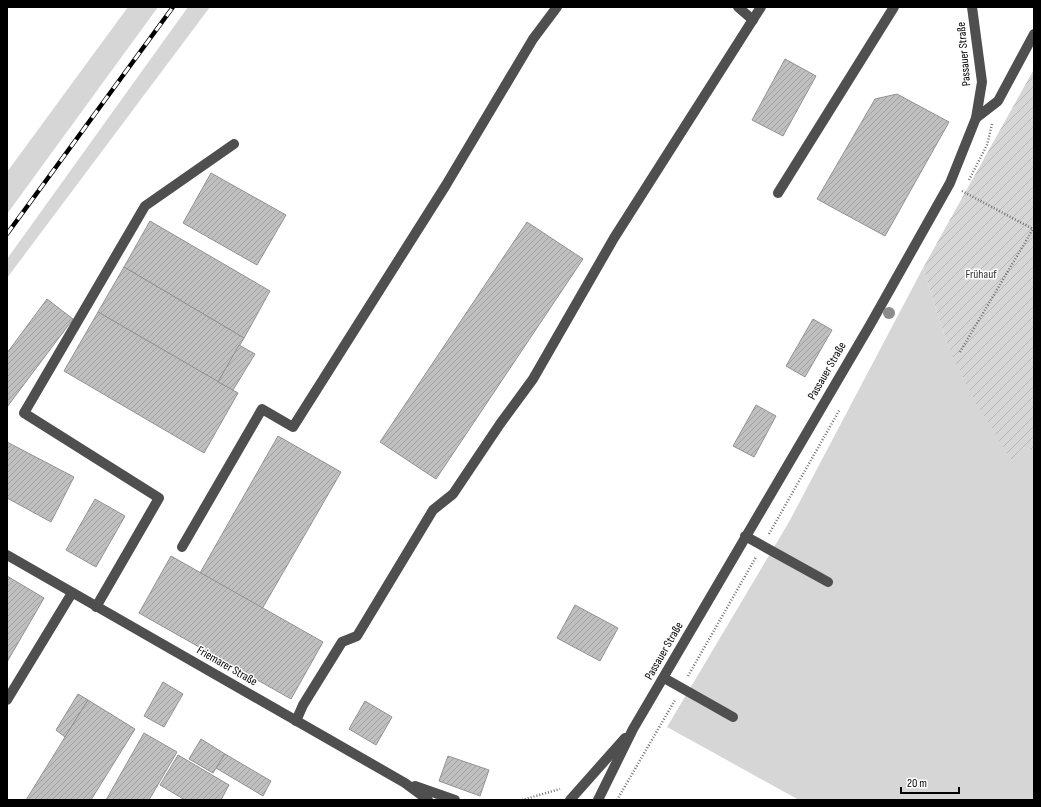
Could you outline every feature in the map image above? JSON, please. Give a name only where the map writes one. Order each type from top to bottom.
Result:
[{"type":"street","points":[[182,547],[262,409],[293,426],[446,185],[533,38],[557,7]]},
{"type":"street","points":[[738,7],[753,20]]},
{"type":"street","points":[[296,721],[342,642],[357,636],[433,510],[453,494],[500,424],[533,379],[614,238],[761,7]]},
{"type":"street","points":[[778,193],[894,7]]},
{"type":"street","name":"Passauer Straße","points":[[598,800],[634,729],[745,536],[870,325],[950,183],[976,118],[982,82],[972,7]]},
{"type":"street","points":[[976,118],[998,101],[1034,34]]},
{"type":"street","points":[[96,607],[159,498],[24,413],[146,206],[234,144]]},
{"type":"street","points":[[745,536],[828,582]]},
{"type":"street","name":"Friemarer Straße","points":[[7,555],[405,783]]},
{"type":"street","points":[[7,700],[72,593]]},
{"type":"street","points":[[664,678],[733,717]]},
{"type":"street","name":"Passauer Straße","points":[[570,800],[634,729]]},
{"type":"street","points":[[405,783],[428,800]]},
{"type":"street","points":[[405,783],[455,800]]},
{"type":"path","points":[[950,183],[963,192],[1034,229],[960,352]]},
{"type":"green space","points":[[128,7],[158,7],[7,214],[7,172]]},
{"type":"green space","points":[[188,7],[210,7],[7,278],[7,259]]},
{"type":"green space","name":"Frühauf","points":[[1034,69],[1034,452],[1024,447],[1013,462],[977,405],[948,347],[923,268]]},
{"type":"green space","points":[[923,268],[948,347],[1013,461],[1024,447],[1034,452],[1034,800],[799,800],[667,727],[789,522]]},
{"type":"building","points":[[785,59],[816,76],[783,136],[752,120]]},
{"type":"building","points":[[897,94],[949,122],[885,236],[817,199],[875,99]]},
{"type":"building","points":[[211,173],[286,215],[257,265],[183,223]]},
{"type":"building","points":[[150,221],[270,291],[244,338],[124,267]]},
{"type":"building","points":[[527,222],[583,259],[436,479],[380,442]]},
{"type":"building","points":[[124,267],[244,338],[218,382],[98,312]]},
{"type":"building","points":[[47,299],[73,319],[7,407],[7,353]]},
{"type":"building","points":[[98,312],[238,393],[204,453],[64,371]]},
{"type":"building","points":[[813,319],[832,330],[805,377],[786,366]]},
{"type":"building","points":[[239,345],[255,354],[233,390],[218,382]]},
{"type":"building","points":[[756,405],[776,416],[754,457],[733,446]]},
{"type":"building","points":[[278,436],[341,472],[262,609],[200,573]]},
{"type":"building","points":[[7,442],[74,477],[51,522],[7,498]]},
{"type":"building","points":[[95,499],[125,516],[96,567],[66,550]]},
{"type":"building","points":[[171,556],[323,642],[291,699],[139,613]]},
{"type":"building","points":[[7,576],[44,598],[7,662]]},
{"type":"building","points":[[575,605],[618,628],[600,661],[557,638]]},
{"type":"building","points":[[163,682],[183,694],[164,727],[144,716]]},
{"type":"building","points":[[78,694],[88,700],[65,737],[56,730]]},
{"type":"building","points":[[88,700],[135,729],[91,800],[26,800]]},
{"type":"building","points":[[365,701],[392,717],[376,745],[349,729]]},
{"type":"building","points":[[144,733],[177,752],[149,800],[106,800]]},
{"type":"building","points":[[201,739],[225,754],[213,773],[189,759]]},
{"type":"building","points":[[225,754],[271,781],[263,796],[216,768]]},
{"type":"building","points":[[178,755],[229,785],[221,800],[185,800],[160,785]]},
{"type":"building","points":[[448,756],[489,770],[480,796],[439,781]]},
{"type":"railway","points":[[7,234],[173,7]]}]
